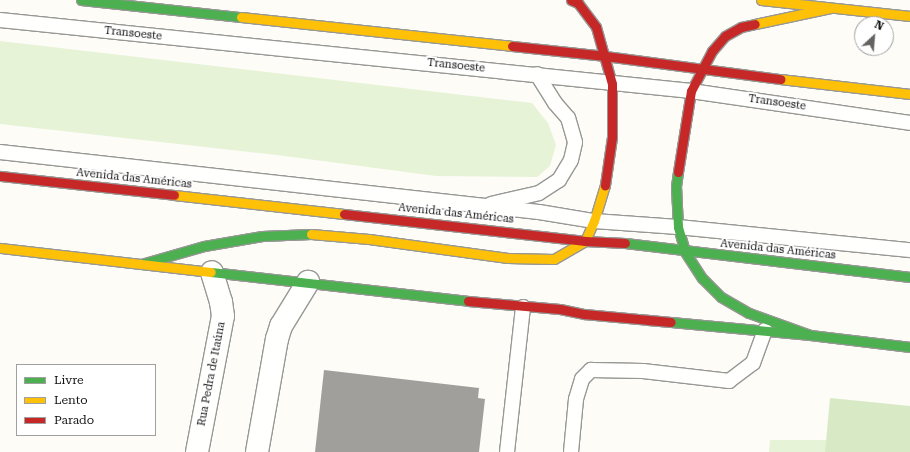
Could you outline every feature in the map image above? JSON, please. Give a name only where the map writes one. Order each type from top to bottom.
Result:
[{"type":"main road","points":[[81,0],[605,56],[702,70],[910,94]]},
{"type":"main road","points":[[141,264],[204,246],[262,236],[305,233],[368,239],[508,258],[554,259],[585,241],[594,221],[607,180],[612,137],[612,84],[596,27],[578,3],[572,0]]},
{"type":"main road","points":[[761,0],[910,16]]},
{"type":"main road","points":[[810,335],[749,313],[721,297],[702,278],[685,252],[678,227],[676,186],[691,91],[712,51],[725,36],[741,27],[830,8]]},
{"type":"main road","name":"Avenida das Américas","points":[[0,176],[585,241],[622,242],[685,252],[910,277]]},
{"type":"main road","points":[[0,248],[523,307],[560,309],[615,317],[766,330],[910,347]]},
{"type":"street","name":"Rua Pedra de Itaúna","points":[[197,452],[223,316],[221,302],[212,272]]},
{"type":"street","points":[[257,452],[277,339],[281,326],[308,282]]},
{"type":"lane","name":"Transoeste","points":[[0,20],[691,91],[910,123]]},
{"type":"lane","points":[[481,206],[539,193],[559,180],[571,160],[574,142],[568,118],[555,103],[537,74]]},
{"type":"lane","points":[[0,152],[481,206],[594,221],[678,227],[910,250]]},
{"type":"lane","points":[[508,452],[523,307]]},
{"type":"lane","points":[[572,452],[576,399],[582,379],[591,370],[643,371],[729,381],[753,362],[766,330]]},
{"type":"green space","points":[[0,41],[532,103],[548,123],[556,145],[550,166],[537,177],[436,176],[277,155],[0,124]]},
{"type":"green space","points":[[830,398],[910,406],[910,452],[825,452]]},
{"type":"green space","points":[[770,440],[886,440],[910,452],[769,452]]},
{"type":"building","points":[[324,370],[479,388],[478,398],[485,399],[479,452],[315,452]]},
{"type":"traffic: fast","points":[[81,0],[241,17]]},
{"type":"traffic: fast","points":[[678,172],[676,186],[678,227],[685,252],[702,278],[721,297],[749,313],[810,335]]},
{"type":"traffic: fast","points":[[141,264],[204,246],[262,236],[311,234]]},
{"type":"traffic: fast","points":[[625,243],[910,277]]},
{"type":"traffic: fast","points":[[211,272],[468,301]]},
{"type":"traffic: fast","points":[[671,322],[810,335],[910,347]]},
{"type":"traffic: slow","points":[[761,0],[910,16]]},
{"type":"traffic: slow","points":[[755,24],[830,8]]},
{"type":"traffic: slow","points":[[241,17],[512,46]]},
{"type":"traffic: slow","points":[[780,79],[910,94]]},
{"type":"traffic: slow","points":[[311,234],[369,239],[508,258],[554,259],[585,241],[594,221],[605,185]]},
{"type":"traffic: slow","points":[[174,195],[344,214]]},
{"type":"traffic: slow","points":[[0,248],[211,272]]},
{"type":"traffic: jam","points":[[571,0],[578,3],[596,27],[612,84],[612,137],[605,185]]},
{"type":"traffic: jam","points":[[678,172],[691,91],[712,51],[725,36],[741,27],[755,24]]},
{"type":"traffic: jam","points":[[512,46],[605,56],[780,79]]},
{"type":"traffic: jam","points":[[0,176],[174,195]]},
{"type":"traffic: jam","points":[[344,214],[585,241],[625,243]]},
{"type":"traffic: jam","points":[[468,301],[560,309],[584,314],[671,322]]}]
